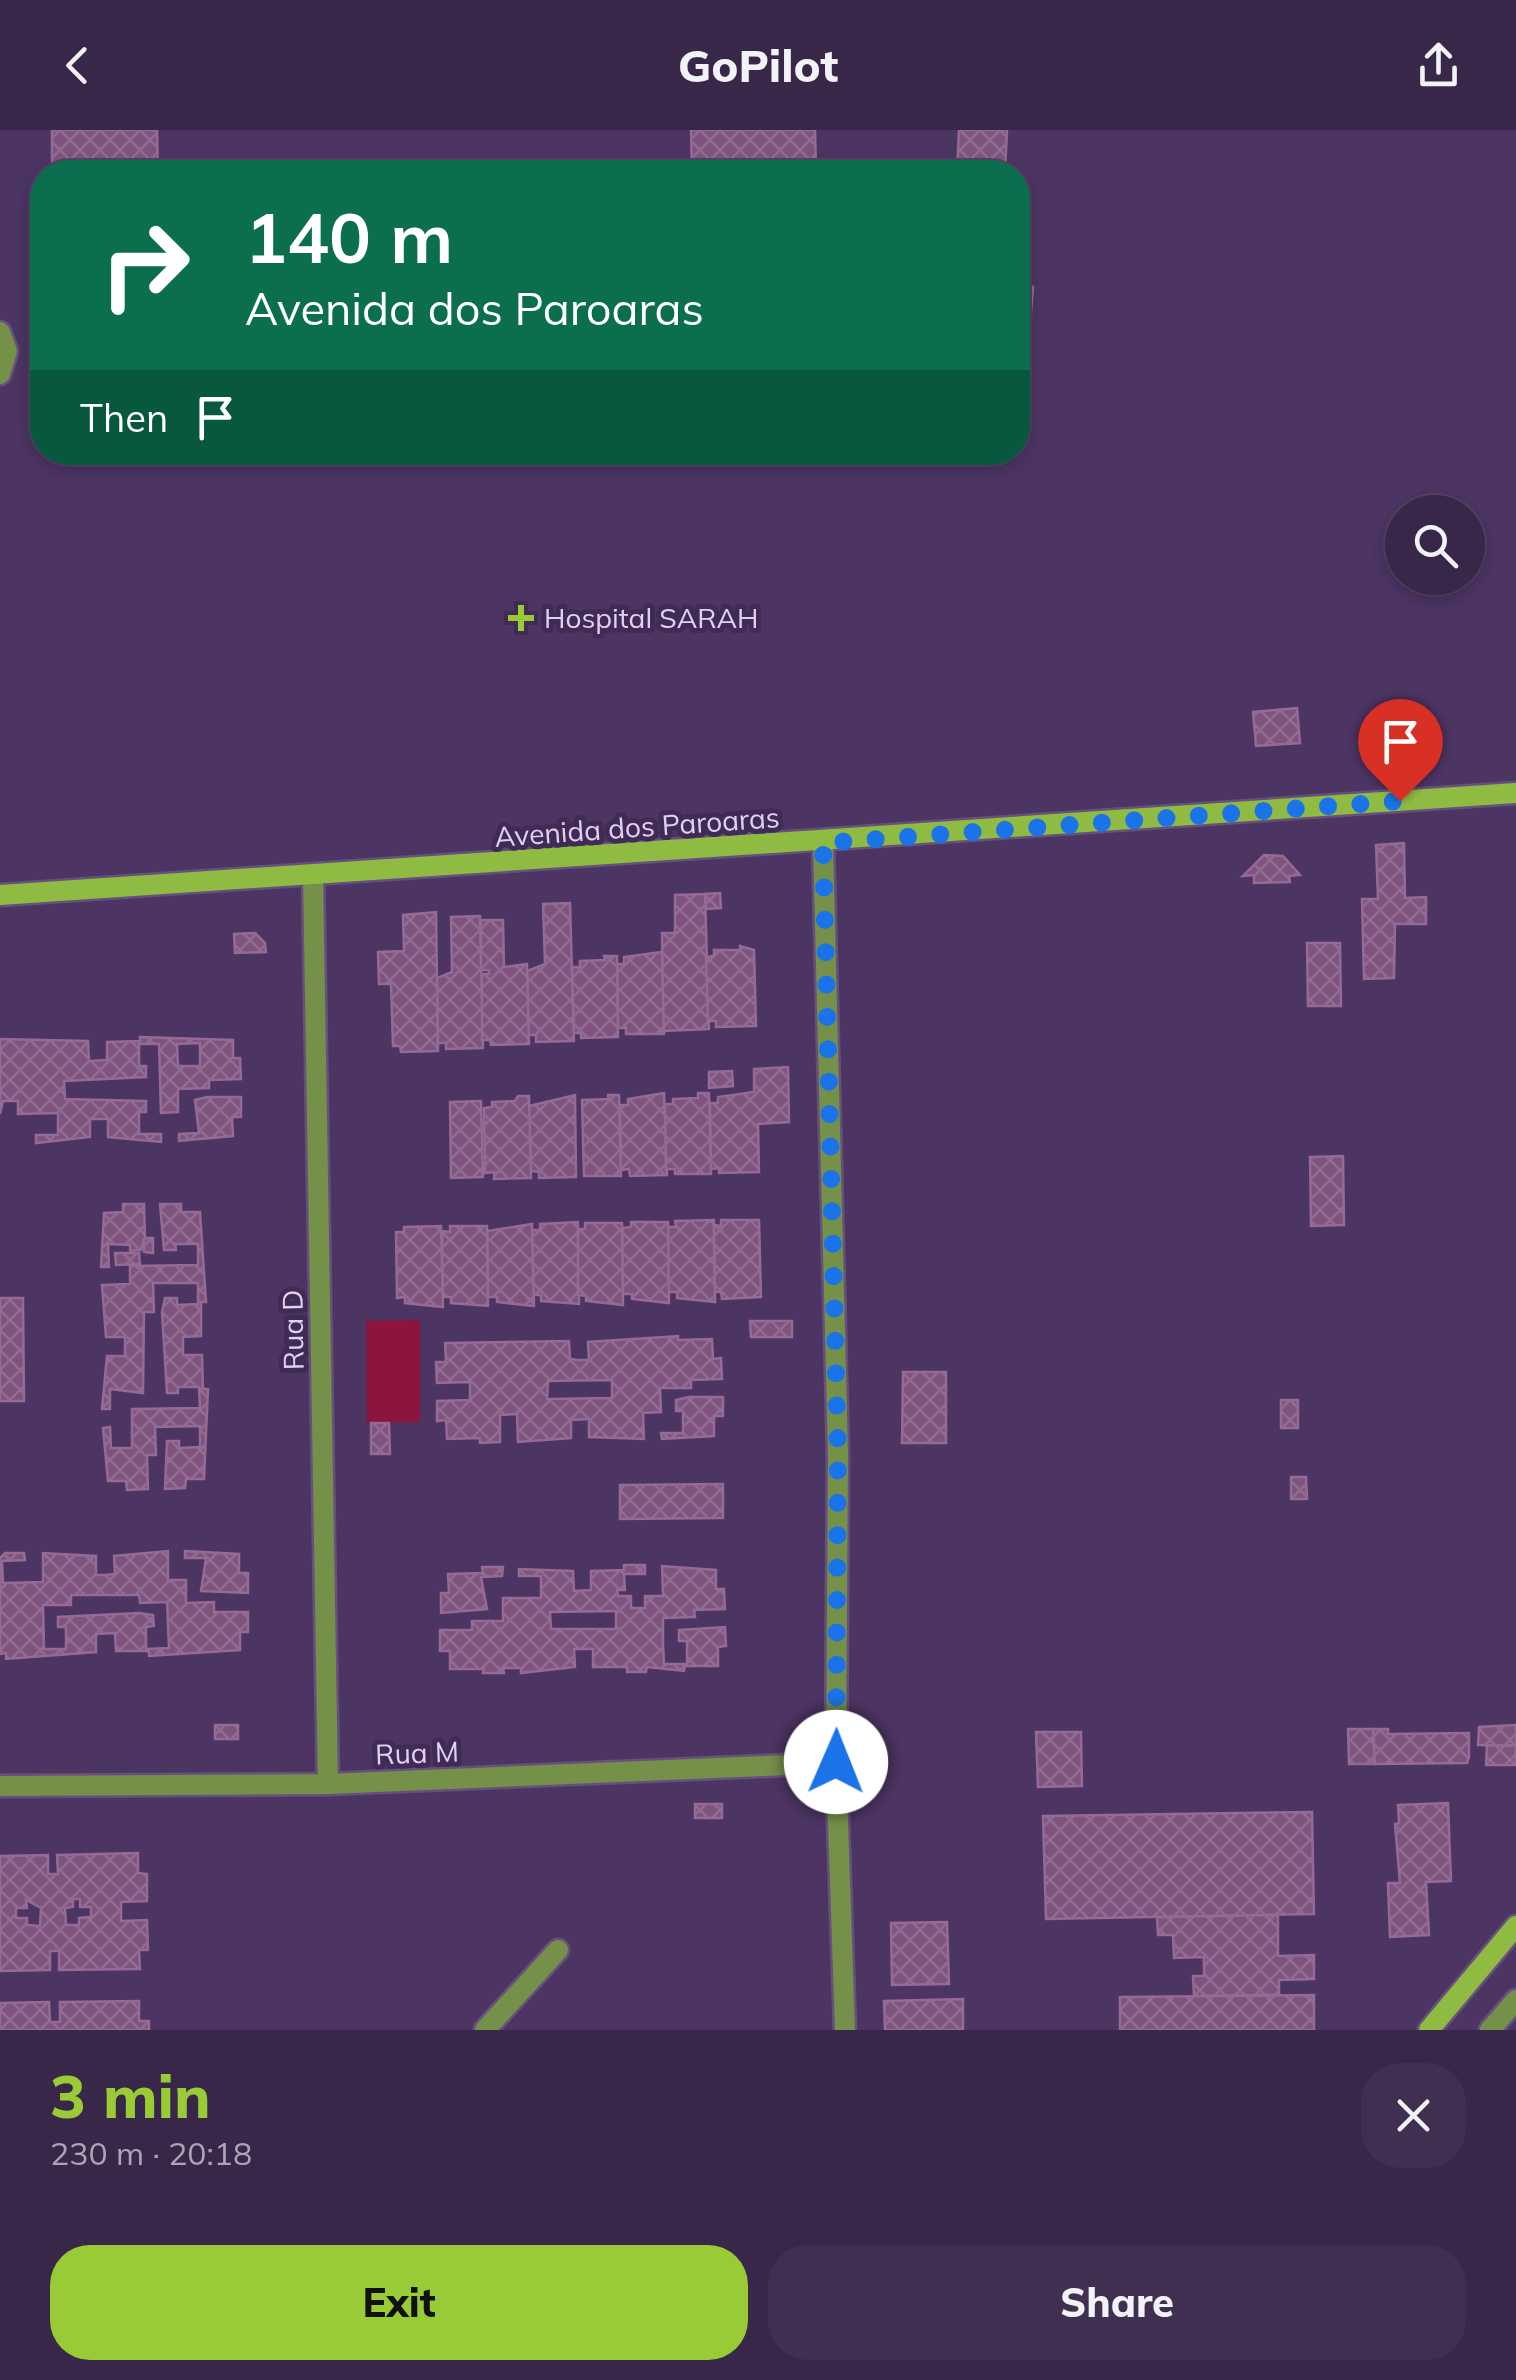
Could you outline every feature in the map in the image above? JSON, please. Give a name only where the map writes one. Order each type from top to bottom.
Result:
[{"type":"street","points":[[0,332],[7,351],[0,374]]},
{"type":"street","name":"Avenida dos Paroaras","points":[[0,895],[823,843],[1516,793]]},
{"type":"street","points":[[823,843],[838,1455],[836,1762],[844,2030]]},
{"type":"street","name":"Rua D","points":[[313,875],[328,1784]]},
{"type":"street","name":"Rua M","points":[[0,1786],[328,1784],[836,1762]]},
{"type":"street","points":[[1429,2030],[1516,1926]]},
{"type":"street","points":[[485,2030],[558,1950]]},
{"type":"street","points":[[1490,2030],[1516,2000]]},
{"type":"shaded area","points":[[420,1320],[420,1422],[367,1423],[366,1321]]},
{"type":"building","points":[[52,130],[157,130],[158,160],[52,160]]},
{"type":"building","points":[[691,130],[815,130],[816,160],[692,160]]},
{"type":"building","points":[[959,130],[1007,130],[1006,160],[958,160]]},
{"type":"building","points":[[1297,708],[1300,743],[1256,746],[1253,712]]},
{"type":"building","points":[[1404,843],[1405,898],[1426,897],[1426,924],[1395,924],[1394,978],[1364,979],[1362,899],[1378,899],[1376,845]]},
{"type":"building","points":[[1264,855],[1283,856],[1300,875],[1289,876],[1290,882],[1254,883],[1254,875],[1243,876]]},
{"type":"building","points":[[720,893],[721,908],[706,909],[705,894]]},
{"type":"building","points":[[705,894],[709,1029],[663,1031],[662,933],[675,933],[675,895]]},
{"type":"building","points":[[570,903],[574,1041],[536,1042],[536,1035],[528,1035],[527,971],[545,964],[543,904]]},
{"type":"building","points":[[436,912],[438,1051],[401,1052],[400,1046],[393,1046],[391,984],[379,984],[378,952],[404,951],[403,915]]},
{"type":"building","points":[[480,916],[483,1048],[446,1049],[446,1043],[438,1043],[437,978],[452,972],[451,917]]},
{"type":"building","points":[[481,920],[503,920],[504,967],[527,964],[529,1044],[491,1045],[490,1040],[482,1040],[482,974],[489,974],[489,970],[481,970]]},
{"type":"building","points":[[255,933],[265,943],[266,952],[235,953],[234,934]]},
{"type":"building","points":[[1307,943],[1340,943],[1341,1006],[1308,1006]]},
{"type":"building","points":[[740,946],[754,950],[756,1026],[716,1027],[716,1021],[708,1021],[706,957],[714,956],[714,950],[740,950]]},
{"type":"building","points":[[662,952],[664,1034],[626,1034],[626,1028],[618,1028],[617,964],[624,964],[624,957]]},
{"type":"building","points":[[604,956],[617,956],[618,1037],[581,1038],[581,1033],[574,1033],[572,967],[580,967],[580,961],[605,960]]},
{"type":"building","points":[[140,1037],[233,1040],[233,1058],[240,1058],[241,1079],[209,1080],[209,1088],[178,1089],[178,1112],[161,1113],[159,1044],[139,1044],[139,1066],[146,1066],[146,1077],[64,1081],[65,1099],[146,1101],[146,1112],[139,1112],[139,1134],[161,1134],[161,1142],[108,1137],[108,1119],[90,1119],[90,1137],[36,1143],[36,1135],[58,1135],[58,1113],[18,1114],[18,1101],[3,1101],[0,1114],[0,1039],[88,1041],[89,1061],[107,1060],[107,1042],[140,1041]],"holes":[[[200,1043],[200,1066],[178,1066],[177,1044]]]},
{"type":"building","points":[[788,1067],[789,1122],[758,1124],[759,1172],[719,1173],[719,1168],[711,1169],[710,1103],[718,1103],[718,1097],[754,1092],[754,1069]]},
{"type":"building","points":[[732,1071],[733,1086],[709,1088],[709,1072]]},
{"type":"building","points":[[664,1093],[667,1175],[630,1176],[629,1169],[621,1170],[620,1105],[628,1105],[628,1099]]},
{"type":"building","points":[[698,1093],[709,1093],[711,1174],[675,1174],[675,1169],[666,1169],[665,1104],[673,1104],[673,1099],[698,1098]]},
{"type":"building","points":[[575,1095],[576,1177],[539,1178],[539,1172],[531,1171],[529,1106]]},
{"type":"building","points":[[608,1095],[619,1095],[621,1176],[584,1176],[582,1100],[608,1099]]},
{"type":"building","points":[[518,1096],[529,1096],[531,1178],[494,1179],[494,1172],[485,1173],[484,1108],[492,1107],[492,1102],[515,1101]]},
{"type":"building","points":[[241,1097],[241,1117],[232,1117],[233,1136],[179,1141],[179,1134],[199,1133],[195,1100]]},
{"type":"building","points":[[481,1101],[483,1177],[451,1178],[450,1102]]},
{"type":"building","points":[[1343,1156],[1344,1225],[1311,1226],[1310,1157]]},
{"type":"building","points":[[123,1204],[144,1204],[145,1238],[153,1238],[153,1253],[144,1252],[144,1238],[141,1250],[108,1244],[109,1267],[101,1267],[104,1213],[123,1212]]},
{"type":"building","points":[[160,1204],[181,1204],[181,1212],[200,1212],[206,1302],[201,1302],[201,1336],[183,1337],[183,1355],[202,1355],[203,1389],[208,1389],[204,1479],[186,1479],[185,1488],[165,1489],[167,1441],[179,1441],[179,1448],[200,1447],[200,1426],[155,1427],[156,1455],[147,1455],[148,1489],[127,1490],[126,1481],[108,1481],[103,1428],[110,1427],[111,1448],[132,1448],[132,1409],[200,1408],[199,1387],[178,1387],[178,1393],[167,1393],[162,1312],[165,1298],[177,1298],[177,1305],[198,1304],[198,1283],[153,1283],[154,1312],[144,1312],[143,1393],[110,1389],[110,1409],[102,1409],[107,1356],[125,1356],[125,1337],[106,1337],[102,1285],[130,1284],[130,1266],[198,1265],[198,1244],[175,1244],[176,1250],[164,1250]]},
{"type":"building","points":[[714,1220],[715,1302],[677,1298],[677,1292],[668,1292],[668,1227],[676,1227],[675,1221]]},
{"type":"building","points":[[721,1220],[759,1220],[761,1297],[722,1299],[721,1292],[715,1292],[714,1225],[721,1226]]},
{"type":"building","points":[[578,1222],[579,1304],[541,1301],[541,1295],[533,1295],[532,1230],[540,1230],[540,1224]]},
{"type":"building","points":[[631,1222],[668,1222],[669,1303],[632,1299],[632,1294],[623,1294],[622,1228],[631,1227]]},
{"type":"building","points":[[585,1223],[622,1223],[623,1305],[586,1301],[586,1296],[578,1295],[578,1229],[585,1229]]},
{"type":"building","points":[[532,1224],[534,1306],[497,1302],[497,1297],[488,1297],[487,1231]]},
{"type":"building","points":[[441,1226],[443,1307],[405,1303],[405,1297],[397,1298],[396,1232],[404,1232],[404,1227]]},
{"type":"building","points":[[450,1226],[487,1226],[488,1306],[451,1303],[451,1297],[443,1297],[442,1231],[450,1232]]},
{"type":"building","points":[[115,1253],[139,1253],[140,1264],[116,1265]]},
{"type":"building","points":[[0,1298],[23,1298],[24,1401],[0,1401]]},
{"type":"building","points":[[750,1321],[792,1321],[792,1337],[751,1337]]},
{"type":"building","points":[[678,1336],[678,1340],[712,1339],[713,1359],[721,1358],[722,1379],[691,1380],[691,1388],[660,1388],[661,1412],[643,1413],[644,1439],[589,1437],[589,1419],[571,1420],[571,1438],[518,1442],[517,1414],[500,1415],[500,1442],[447,1439],[446,1420],[437,1421],[437,1401],[470,1400],[470,1382],[437,1383],[436,1362],[446,1362],[445,1343],[569,1341],[570,1359],[589,1360],[588,1342]],"holes":[[[612,1380],[612,1398],[547,1399],[548,1381]]]},
{"type":"building","points":[[903,1372],[946,1372],[946,1443],[902,1443]]},
{"type":"building","points":[[723,1397],[723,1416],[714,1416],[714,1436],[662,1439],[661,1433],[683,1433],[683,1411],[676,1411],[676,1400]]},
{"type":"building","points":[[1281,1400],[1298,1400],[1298,1428],[1281,1428]]},
{"type":"building","points":[[371,1423],[389,1423],[390,1454],[371,1454]]},
{"type":"building","points":[[1291,1477],[1306,1477],[1307,1499],[1291,1499]]},
{"type":"building","points":[[723,1484],[723,1518],[620,1519],[620,1485]]},
{"type":"building","points":[[168,1551],[168,1580],[186,1580],[186,1603],[214,1602],[214,1612],[248,1612],[248,1632],[240,1632],[240,1650],[149,1656],[149,1651],[116,1651],[115,1633],[96,1634],[96,1652],[6,1659],[6,1653],[0,1654],[0,1558],[5,1553],[24,1553],[25,1560],[2,1561],[3,1583],[43,1582],[43,1553],[96,1556],[96,1575],[115,1574],[114,1556]],"holes":[[[71,1595],[139,1595],[140,1603],[167,1602],[169,1648],[146,1649],[146,1627],[154,1626],[153,1615],[140,1613],[58,1617],[58,1627],[66,1627],[66,1649],[44,1649],[43,1605],[71,1605]]]},
{"type":"building","points":[[185,1551],[239,1554],[239,1573],[248,1573],[248,1593],[201,1591],[206,1558],[185,1558]]},
{"type":"building","points":[[624,1565],[645,1565],[645,1574],[624,1574],[625,1590],[617,1590],[618,1596],[631,1596],[631,1608],[645,1608],[645,1596],[663,1596],[662,1566],[716,1570],[716,1589],[724,1589],[725,1609],[694,1610],[695,1617],[663,1618],[663,1643],[664,1664],[687,1664],[687,1641],[679,1641],[679,1630],[725,1627],[726,1646],[718,1647],[718,1666],[685,1666],[684,1671],[647,1667],[646,1672],[627,1672],[627,1667],[593,1667],[593,1649],[574,1649],[575,1667],[521,1673],[521,1668],[503,1668],[504,1673],[483,1673],[484,1669],[450,1669],[450,1651],[440,1651],[440,1630],[472,1630],[472,1621],[503,1621],[503,1598],[541,1598],[541,1576],[519,1576],[519,1569],[573,1571],[574,1591],[591,1590],[591,1571],[624,1570]],"holes":[[[616,1611],[616,1629],[551,1629],[550,1612]]]},
{"type":"building","points":[[482,1567],[503,1567],[502,1576],[481,1577],[487,1609],[441,1613],[441,1593],[449,1593],[448,1574],[483,1573]]},
{"type":"building","points":[[215,1725],[238,1725],[238,1739],[215,1739]]},
{"type":"building","points":[[1516,1725],[1516,1746],[1478,1745],[1479,1727]]},
{"type":"building","points":[[1348,1729],[1373,1729],[1375,1764],[1349,1764]]},
{"type":"building","points":[[1373,1729],[1388,1729],[1388,1734],[1469,1733],[1469,1757],[1467,1763],[1375,1764]]},
{"type":"building","points":[[1036,1732],[1081,1732],[1082,1786],[1038,1787]]},
{"type":"building","points":[[1487,1745],[1516,1746],[1516,1765],[1486,1765]]},
{"type":"building","points":[[1448,1803],[1451,1881],[1426,1882],[1429,1935],[1390,1937],[1388,1883],[1400,1883],[1395,1824],[1399,1823],[1398,1805]]},
{"type":"building","points":[[695,1804],[722,1804],[722,1818],[695,1818]]},
{"type":"building","points":[[1312,1812],[1314,1914],[1046,1919],[1043,1816]]},
{"type":"building","points":[[138,1853],[138,1873],[147,1874],[147,1901],[121,1902],[121,1921],[147,1920],[148,1950],[139,1950],[140,1969],[59,1970],[59,1951],[50,1951],[50,1970],[0,1971],[0,1856],[48,1855],[48,1874],[58,1874],[57,1855]],"holes":[[[73,1899],[80,1899],[80,1907],[91,1907],[91,1917],[79,1918],[79,1925],[66,1925],[65,1908],[73,1907]],[[26,1900],[41,1908],[40,1926],[27,1925],[27,1918],[16,1918],[16,1908],[27,1908]]]},
{"type":"building","points":[[1278,1915],[1278,1956],[1314,1955],[1314,1979],[1279,1980],[1279,1995],[1194,1996],[1193,1976],[1204,1976],[1204,1957],[1174,1958],[1173,1935],[1158,1935],[1157,1917]]},
{"type":"building","points":[[947,1922],[949,1984],[892,1985],[891,1923]]},
{"type":"building","points":[[1314,1995],[1314,2030],[1120,2030],[1120,1997]]},
{"type":"building","points":[[963,1999],[963,2030],[885,2030],[884,2001]]},
{"type":"building","points":[[139,2001],[139,2021],[149,2021],[149,2030],[0,2030],[0,2003],[49,2002],[50,2022],[60,2022],[60,2002]]},
{"type":"place","name":"Hospital SARAH","points":[[521,618]]},
{"type":"route","points":[[836,1762],[838,1455],[823,843],[1400,801]]}]
